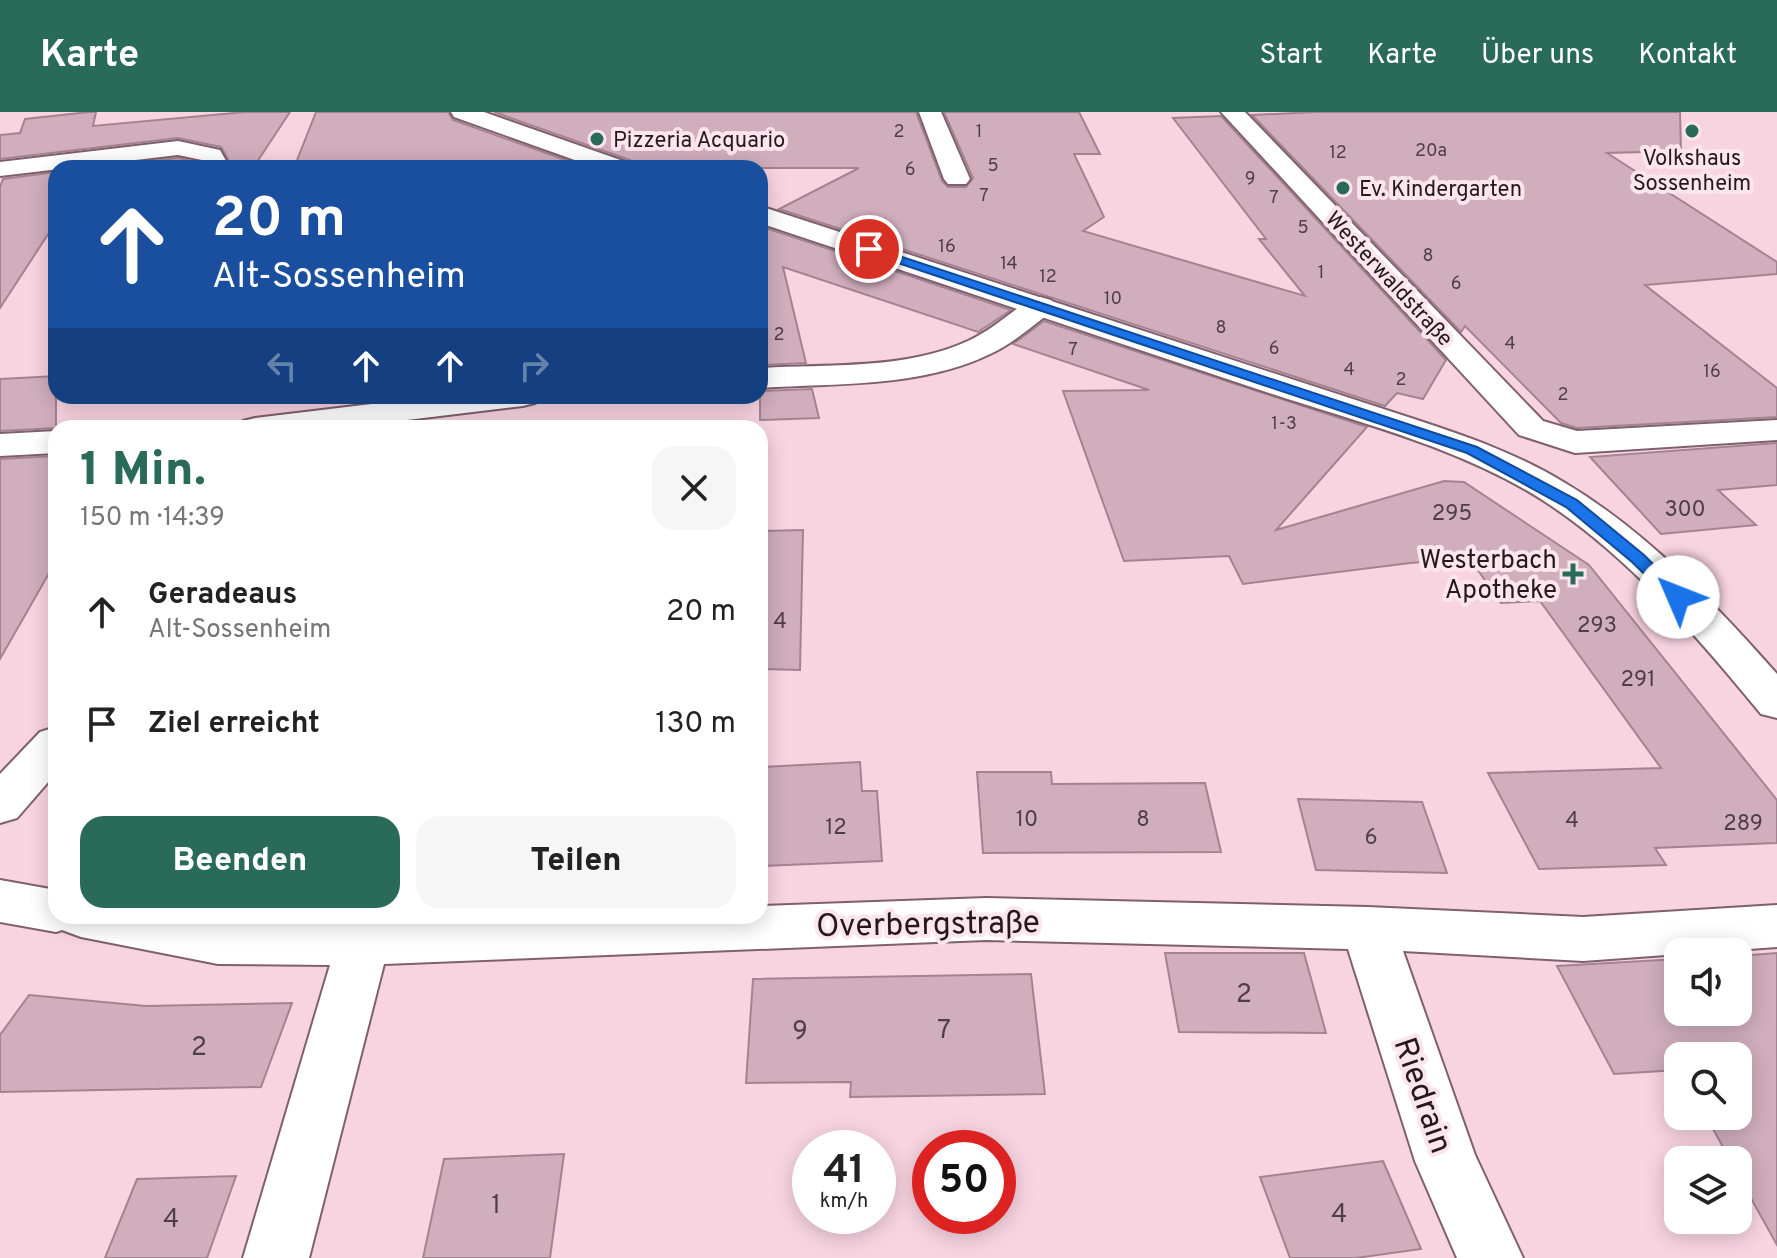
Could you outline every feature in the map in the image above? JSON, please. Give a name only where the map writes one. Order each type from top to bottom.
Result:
[{"type":"street","points":[[462,112],[596,160]]},
{"type":"street","points":[[486,123],[524,112]]},
{"type":"street","points":[[930,112],[957,179]]},
{"type":"street","name":"Westerwaldstraße","points":[[1232,112],[1531,428],[1575,442],[1777,430]]},
{"type":"street","points":[[76,160],[178,148],[211,155],[214,160]]},
{"type":"street","points":[[0,169],[48,163]]},
{"type":"street","points":[[768,217],[1472,450],[1572,504],[1660,580],[1737,655],[1777,703]]},
{"type":"street","points":[[768,377],[922,366],[949,359],[991,342],[1040,306]]},
{"type":"street","points":[[306,420],[442,404]]},
{"type":"street","points":[[0,445],[48,442]]},
{"type":"street","points":[[0,805],[48,752]]},
{"type":"street","points":[[0,901],[48,910]]},
{"type":"street","name":"Overbergstraße","points":[[768,922],[986,919],[1368,928],[1583,939],[1777,926]]},
{"type":"street","name":"Overbergstraße","points":[[123,924],[218,942],[363,943],[579,925],[647,924]]},
{"type":"street","name":"Riedrain","points":[[1368,928],[1446,1161],[1490,1258]]},
{"type":"street","points":[[276,1258],[363,943]]},
{"type":"building","points":[[96,112],[93,126],[245,112],[290,112],[258,160],[228,160],[221,147],[178,138],[0,159],[0,135],[20,133],[25,119]]},
{"type":"building","points":[[316,112],[448,112],[453,120],[566,160],[297,160]]},
{"type":"building","points":[[494,112],[916,112],[942,181],[948,187],[966,187],[973,178],[944,112],[1079,112],[1100,154],[1074,154],[1104,217],[1083,231],[1305,296],[1259,239],[1266,239],[1173,118],[1221,116],[1446,360],[1423,399],[1397,393],[1385,406],[779,209],[859,168],[768,168],[768,160],[630,160]]},
{"type":"building","points":[[1317,112],[1680,112],[1681,151],[1607,153],[1777,262],[1777,274],[1645,285],[1777,388],[1777,417],[1577,428],[1561,423],[1465,326],[1461,332],[1252,115]]},
{"type":"building","points":[[48,173],[48,234],[0,308],[0,187],[3,179]]},
{"type":"building","points":[[768,229],[1011,310],[978,332],[783,267],[806,363],[768,365]]},
{"type":"building","points":[[1044,321],[1367,427],[1276,530],[1444,481],[1464,482],[1589,565],[1777,800],[1777,843],[1655,848],[1666,865],[1539,869],[1488,773],[1661,768],[1540,601],[1501,603],[1470,559],[1410,563],[1243,584],[1229,556],[1124,561],[1063,391],[1149,390],[1013,344]]},
{"type":"building","points":[[48,376],[48,404],[56,404],[56,420],[48,420],[48,428],[0,431],[0,379]]},
{"type":"building","points":[[812,389],[819,418],[760,420],[760,404],[768,404],[768,391]]},
{"type":"building","points":[[1777,443],[1777,485],[1718,490],[1756,525],[1661,534],[1590,457]]},
{"type":"building","points":[[48,456],[48,575],[0,659],[0,459]]},
{"type":"building","points":[[803,530],[800,670],[768,669],[768,531]]},
{"type":"building","points":[[860,762],[862,791],[877,791],[882,861],[768,866],[768,767]]},
{"type":"building","points":[[977,772],[1051,772],[1052,784],[1205,783],[1221,852],[983,853]]},
{"type":"building","points":[[1298,799],[1422,802],[1447,873],[1316,870]]},
{"type":"building","points":[[1165,953],[1304,953],[1326,1033],[1179,1032]]},
{"type":"building","points":[[1777,953],[1777,1245],[1752,1200],[1752,1146],[1722,1146],[1714,1130],[1752,1130],[1752,1042],[1664,1042],[1664,1071],[1614,1074],[1557,966],[1664,960],[1664,1026],[1752,1026],[1752,955]]},
{"type":"building","points":[[1031,974],[1045,1094],[850,1097],[851,1082],[746,1083],[753,979]]},
{"type":"building","points":[[29,995],[146,1006],[292,1003],[261,1087],[0,1092],[0,1035]]},
{"type":"building","points":[[564,1154],[550,1258],[423,1258],[444,1159]]},
{"type":"building","points":[[1383,1161],[1421,1249],[1356,1258],[1290,1258],[1260,1177]]},
{"type":"building","points":[[236,1176],[207,1258],[105,1258],[137,1179]]},
{"type":"place","name":"Volkshaus Sossenheim","points":[[1692,131]]},
{"type":"place","name":"Pizzeria Acquario","points":[[597,139]]},
{"type":"place","name":"Ev. Kindergarten","points":[[1343,188]]},
{"type":"place","name":"Westerbach Apotheke","points":[[1573,574]]},
{"type":"route","points":[[869,249],[1472,450],[1572,504],[1638,558],[1678,597]]}]
